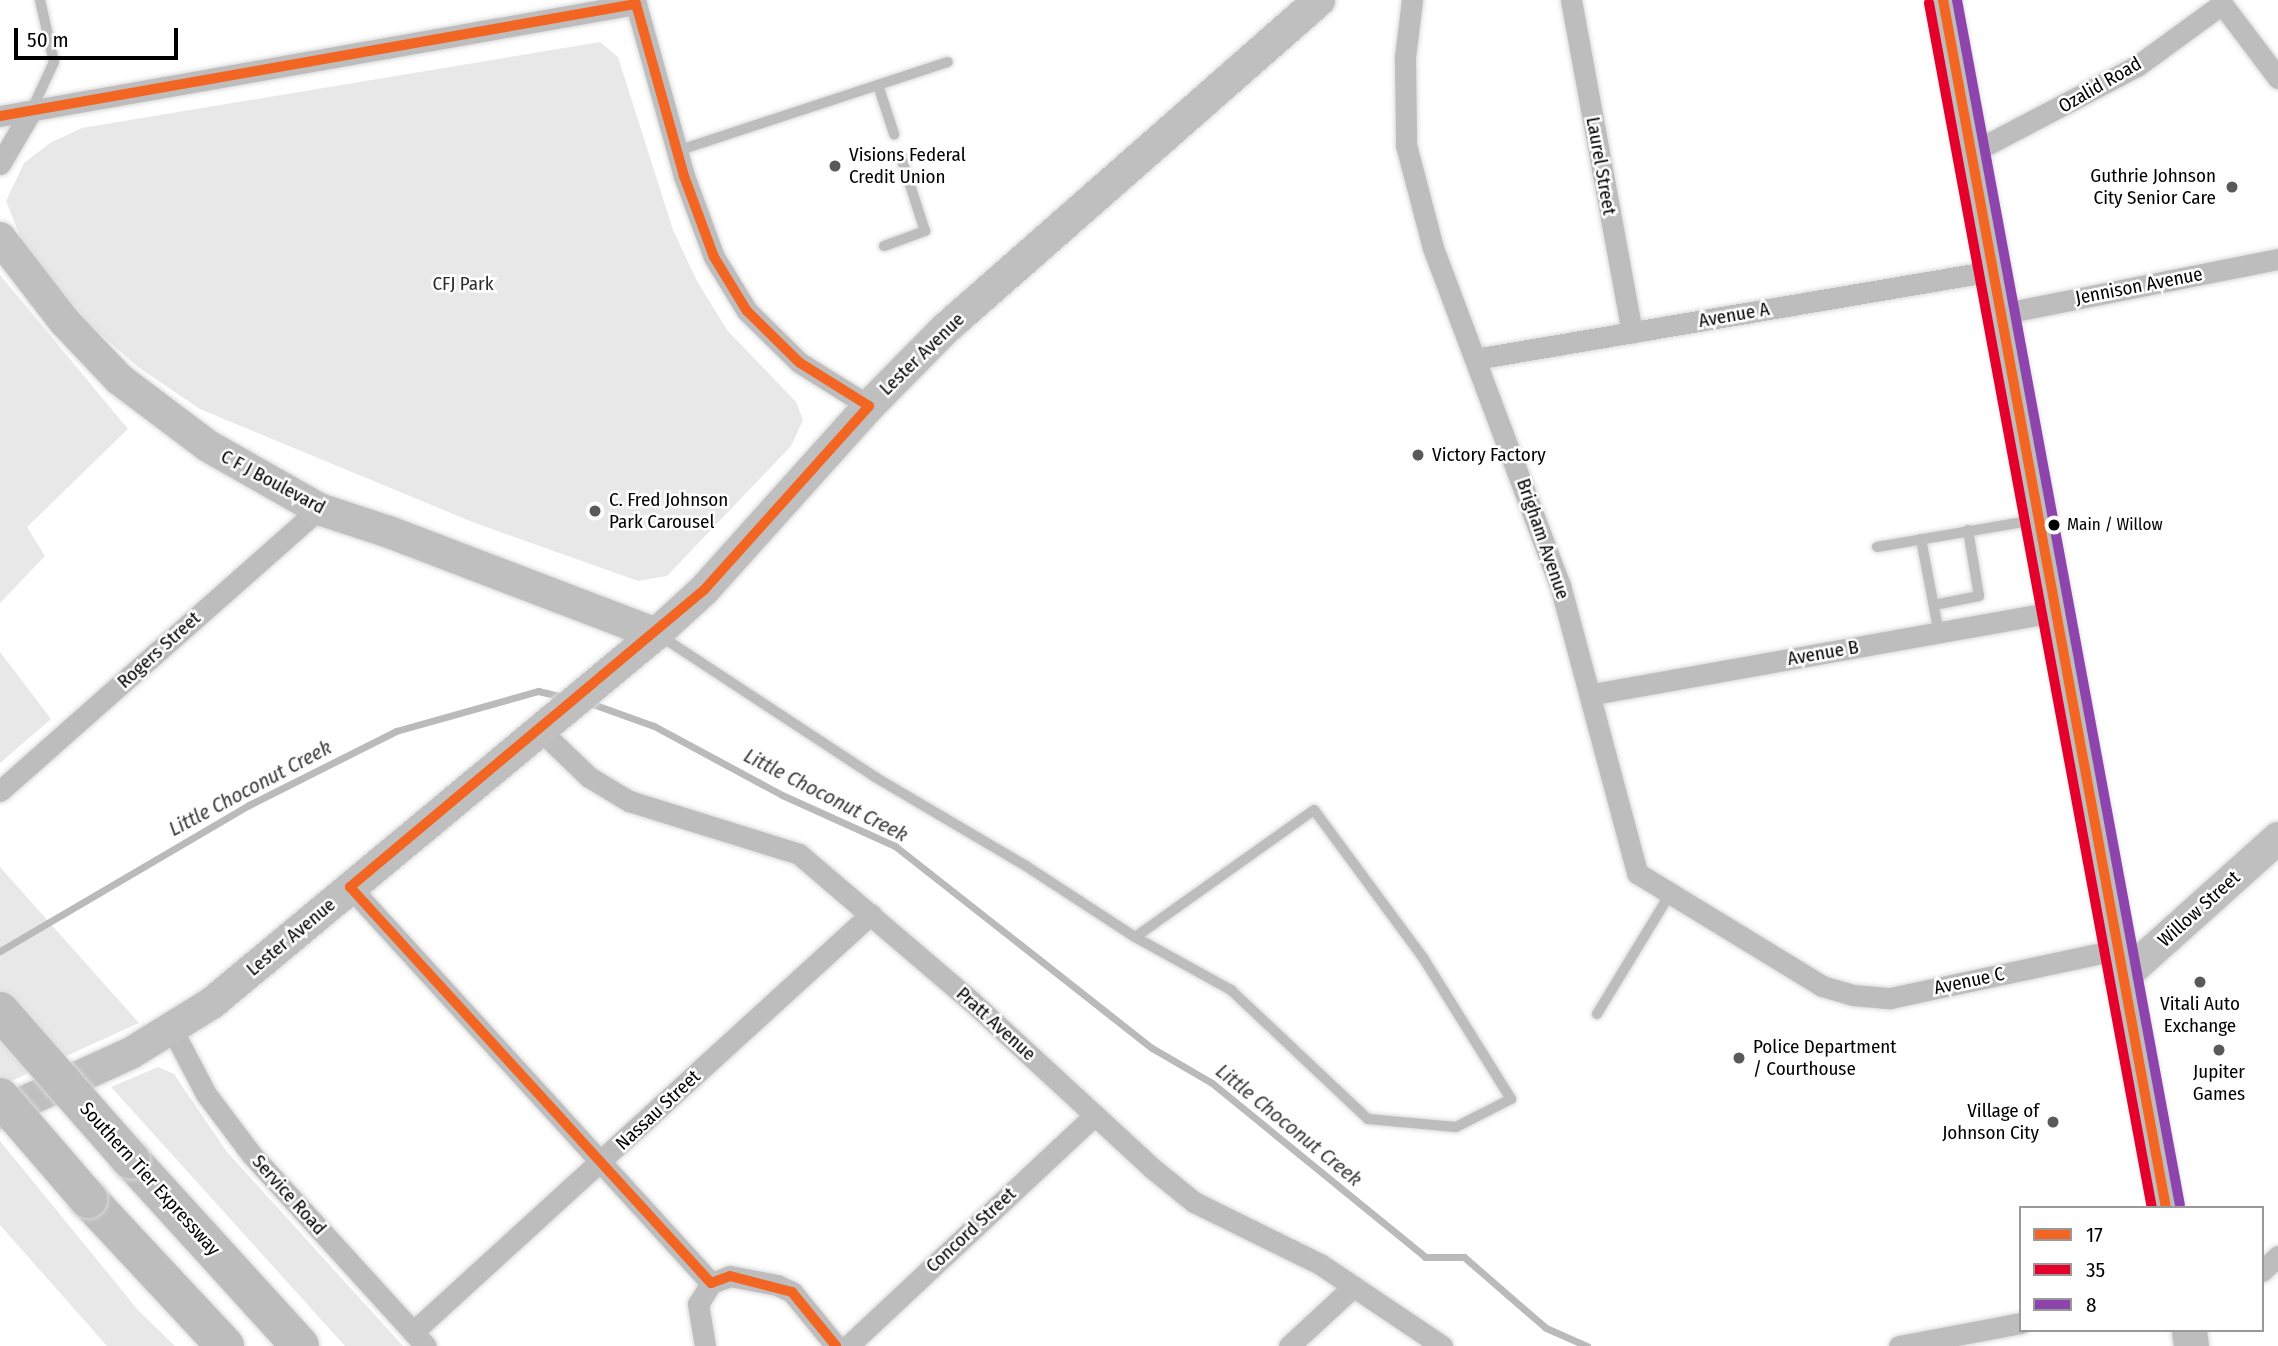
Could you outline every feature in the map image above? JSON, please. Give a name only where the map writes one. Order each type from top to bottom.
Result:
[{"type":"highway","name":"Southern Tier Expressway","points":[[0,1011],[300,1346]]},
{"type":"highway","points":[[0,1097],[88,1199],[225,1346]]},
{"type":"main road","points":[[1942,0],[2118,964],[2166,1206]]},
{"type":"street","name":"Lester Avenue","points":[[0,1113],[131,1053],[212,1003],[656,634],[704,590],[869,407],[945,329],[1318,0]]},
{"type":"street","name":"Brigham Avenue","points":[[1412,0],[1405,57],[1406,145],[1433,248],[1560,585],[1593,694],[1637,873],[1822,986]]},
{"type":"street","name":"Laurel Street","points":[[1571,0],[1632,332]]},
{"type":"street","points":[[0,116],[639,1],[677,151],[714,257],[747,311],[800,363],[869,407]]},
{"type":"street","name":"Ozalid Road","points":[[1971,153],[2137,66],[2222,4],[2278,78]]},
{"type":"street","points":[[0,164],[31,111]]},
{"type":"street","name":"C F J Boulevard","points":[[0,238],[65,322],[120,379],[208,446],[319,509],[390,531],[656,634]]},
{"type":"street","name":"Jennison Avenue","points":[[2000,314],[2278,259]]},
{"type":"street","name":"Avenue A","points":[[1475,359],[1993,271]]},
{"type":"street","name":"Rogers Street","points":[[0,791],[319,509]]},
{"type":"street","name":"Avenue B","points":[[1593,694],[2054,612]]},
{"type":"street","name":"Pratt Avenue","points":[[546,726],[589,777],[629,801],[799,854],[1194,1202],[1354,1286],[1442,1346]]},
{"type":"street","name":"Willow Street","points":[[2118,964],[2278,838]]},
{"type":"street","points":[[350,887],[711,1283]]},
{"type":"street","name":"Nassau Street","points":[[419,1339],[601,1163],[870,914]]},
{"type":"street","name":"Avenue C","points":[[1822,986],[1853,995],[1890,998],[2118,964]]},
{"type":"street","name":"Service Road","points":[[172,1029],[206,1094],[252,1155],[419,1339]]},
{"type":"street","name":"Concord Street","points":[[848,1346],[1095,1115]]},
{"type":"street","points":[[2264,1269],[2278,1256]]},
{"type":"street","points":[[705,1346],[698,1304],[711,1283],[730,1276],[792,1292],[836,1346]]},
{"type":"street","points":[[1289,1346],[1354,1286]]},
{"type":"street","points":[[1899,1346],[2019,1323]]},
{"type":"lane","points":[[31,111],[54,62],[40,0]]},
{"type":"lane","points":[[677,151],[948,62]]},
{"type":"lane","points":[[878,85],[894,134]]},
{"type":"lane","points":[[884,246],[925,231],[901,157]]},
{"type":"lane","points":[[1877,547],[2037,519]]},
{"type":"lane","points":[[1934,604],[1979,596],[1968,530]]},
{"type":"lane","points":[[1921,539],[1939,632]]},
{"type":"lane","points":[[656,634],[875,777],[1136,937],[1231,990],[1368,1119],[1456,1127],[1511,1099],[1424,959],[1314,810],[1136,937]]},
{"type":"lane","points":[[1597,1014],[1670,894]]},
{"type":"green space","name":"CFJ Park","points":[[600,42],[618,57],[673,230],[697,281],[727,330],[796,402],[803,420],[791,446],[667,576],[638,581],[475,523],[200,409],[138,367],[87,322],[22,241],[6,201],[24,163],[50,143],[82,128]]},
{"type":"green space","points":[[0,275],[128,429],[27,527],[45,556],[0,603]]},
{"type":"green space","points":[[0,652],[51,719],[0,763]]},
{"type":"green space","points":[[0,867],[139,1023],[0,1086]]},
{"type":"green space","points":[[158,1067],[174,1074],[227,1152],[403,1346],[345,1346],[111,1087]]},
{"type":"green space","points":[[0,1141],[138,1310],[175,1346],[107,1346],[0,1225]]},
{"type":"waterway","name":"Little Choconut Creek","points":[[0,951],[249,805],[396,731],[538,691],[565,697]]},
{"type":"waterway","name":"Little Choconut Creek","points":[[587,702],[654,726],[782,795],[895,846],[1152,1048],[1212,1083],[1425,1257],[1464,1257],[1546,1328],[1587,1346]]},
{"type":"transit line","name":"17","points":[[1943,0],[2166,1206]]},
{"type":"transit line","name":"8","points":[[1957,0],[2180,1205]]},
{"type":"transit line","name":"35","points":[[1929,3],[2152,1206]]},
{"type":"transit line","name":"17","points":[[636,4],[684,176],[714,257],[747,311],[800,363],[869,406]]},
{"type":"transit line","name":"17","points":[[0,116],[636,4]]},
{"type":"transit line","name":"17","points":[[350,887],[704,590],[869,406]]},
{"type":"transit line","name":"17","points":[[350,887],[711,1283]]},
{"type":"transit line","name":"17","points":[[711,1283],[730,1276],[792,1292],[836,1346]]},
{"type":"place","name":"Visions Federal Credit Union","points":[[835,166]]},
{"type":"place","name":"Guthrie Johnson City Senior Care","points":[[2232,187]]},
{"type":"place","name":"Victory Factory","points":[[1418,455]]},
{"type":"place","name":"C. Fred Johnson Park Carousel","points":[[595,511]]},
{"type":"place","name":"Main / Willow","points":[[2054,525]]},
{"type":"place","name":"Vitali Auto Exchange","points":[[2200,982]]},
{"type":"place","name":"Jupiter Games","points":[[2219,1050]]},
{"type":"place","name":"Police Department / Courthouse","points":[[1739,1058]]},
{"type":"place","name":"Village of Johnson City","points":[[2053,1122]]}]
